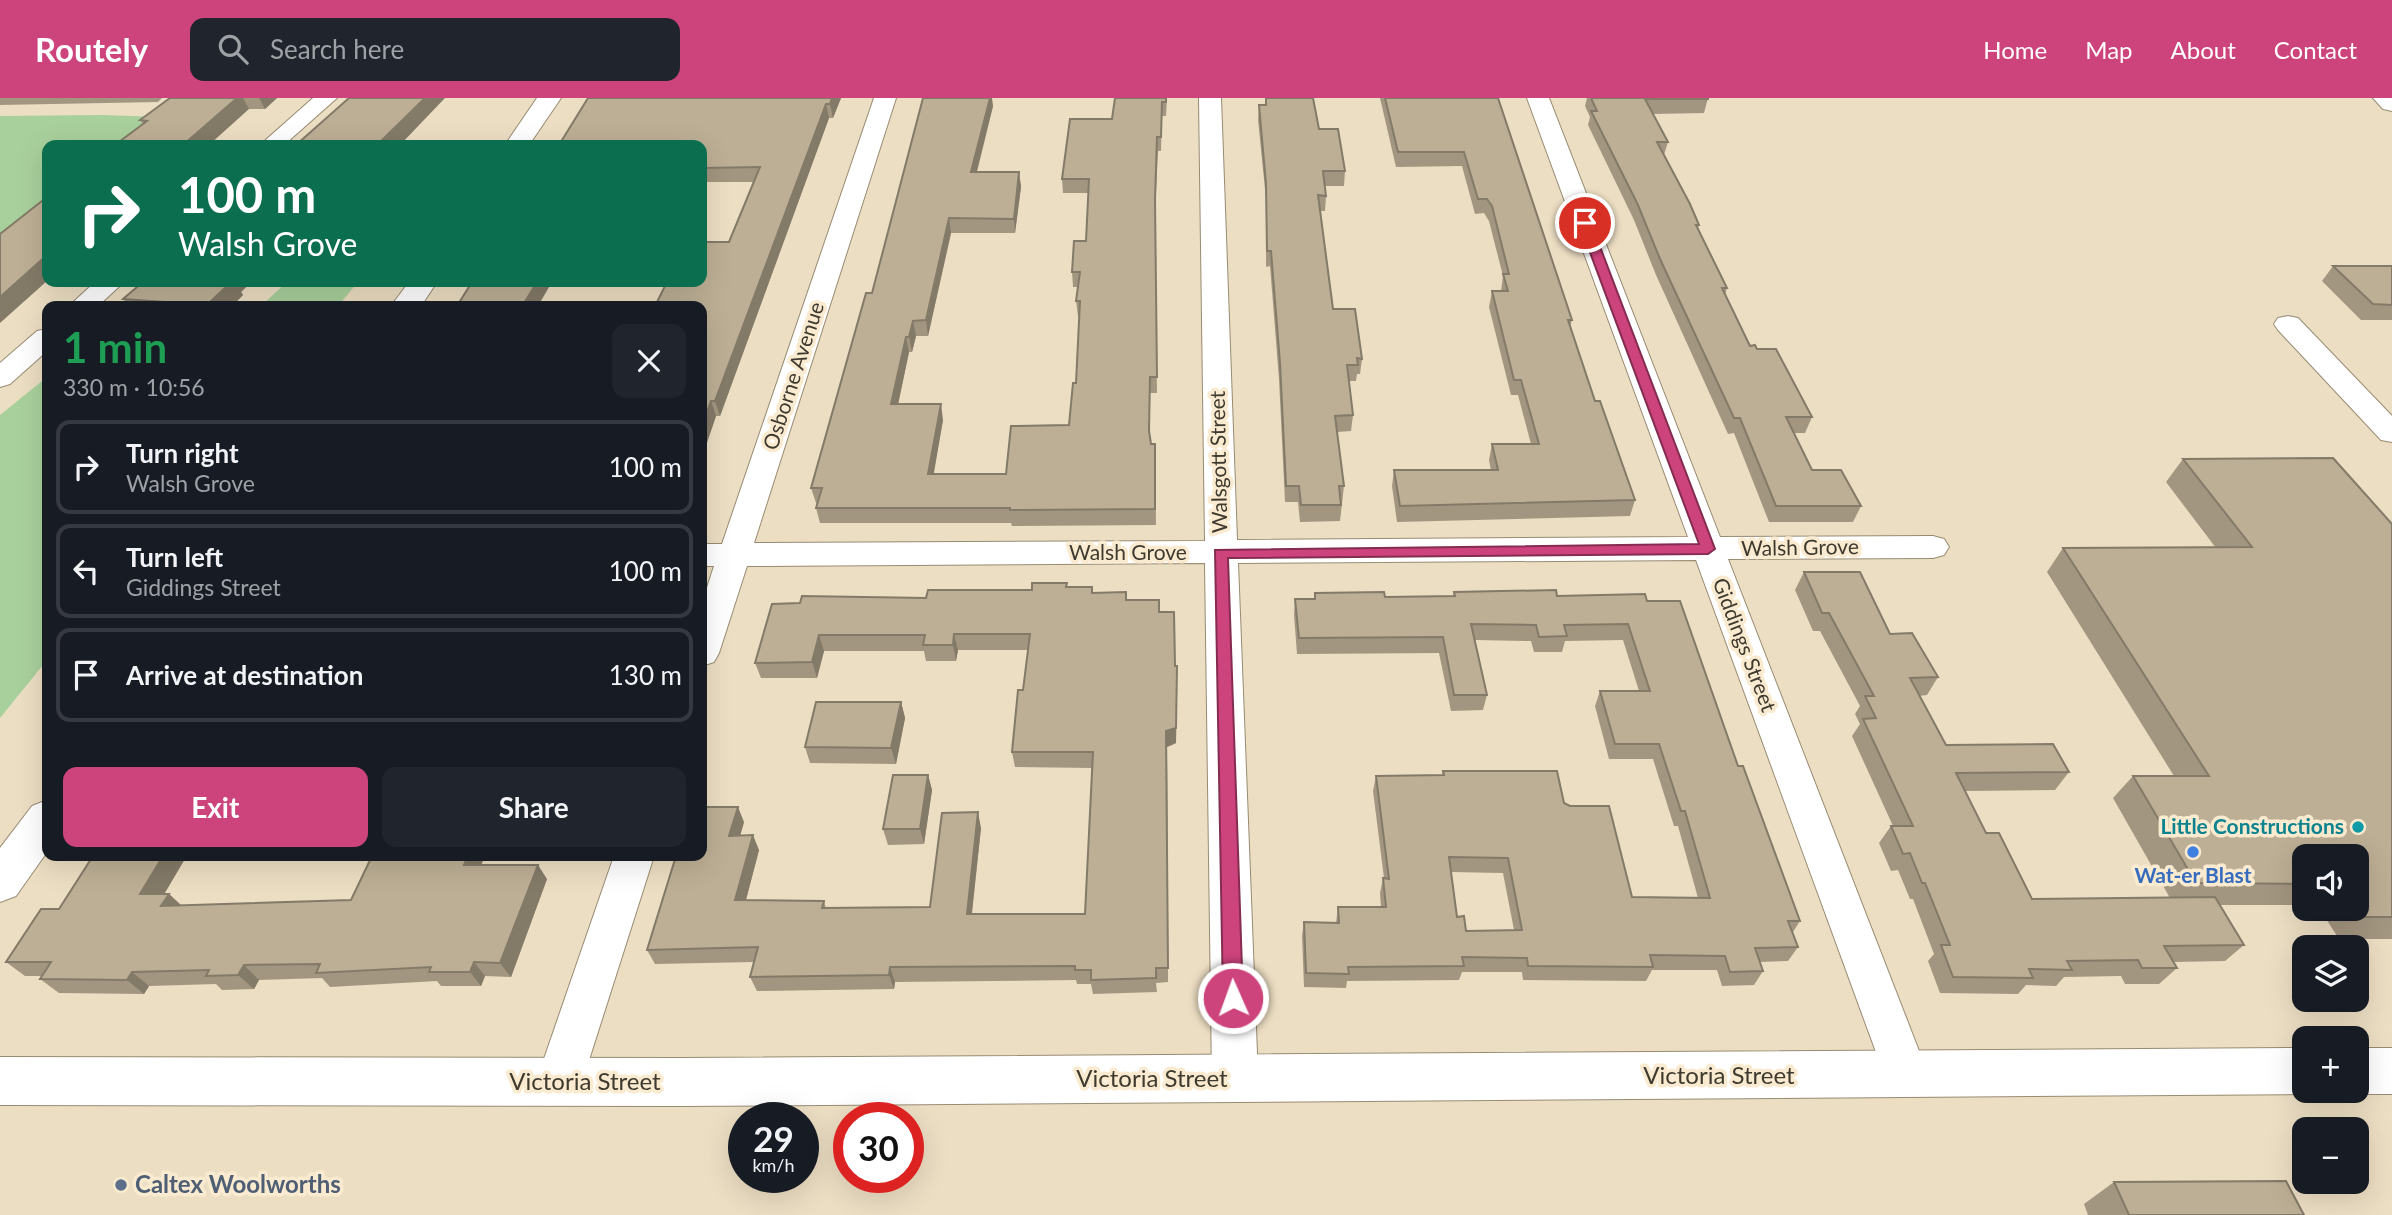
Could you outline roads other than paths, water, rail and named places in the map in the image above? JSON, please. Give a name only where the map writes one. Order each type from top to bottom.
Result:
[{"type":"street","points":[[277,140],[326,98]]},
{"type":"street","points":[[521,140],[550,98]]},
{"type":"street","name":"Osborne Avenue","points":[[707,638],[885,98]]},
{"type":"street","name":"Walsgott Street","points":[[1210,98],[1235,1079]]},
{"type":"street","name":"Giddings Street","points":[[1538,98],[1906,1074]]},
{"type":"street","points":[[2385,98],[2392,104]]},
{"type":"street","points":[[88,301],[105,287]]},
{"type":"street","points":[[2288,324],[2392,433]]},
{"type":"street","points":[[0,378],[42,341]]},
{"type":"street","name":"Walsh Grove","points":[[707,555],[1933,547]]},
{"type":"street","points":[[0,883],[42,825]]},
{"type":"street","points":[[559,1082],[632,861]]},
{"type":"street","name":"Victoria Street","points":[[0,1081],[559,1082],[2292,1071]]},
{"type":"street","points":[[2369,1071],[2392,1071]]},
{"type":"place","name":"Little Constructions","points":[[2358,827]]},
{"type":"place","name":"Wat-er Blast","points":[[2193,852]]},
{"type":"place","name":"Caltex Woolworths","points":[[121,1185]]}]
